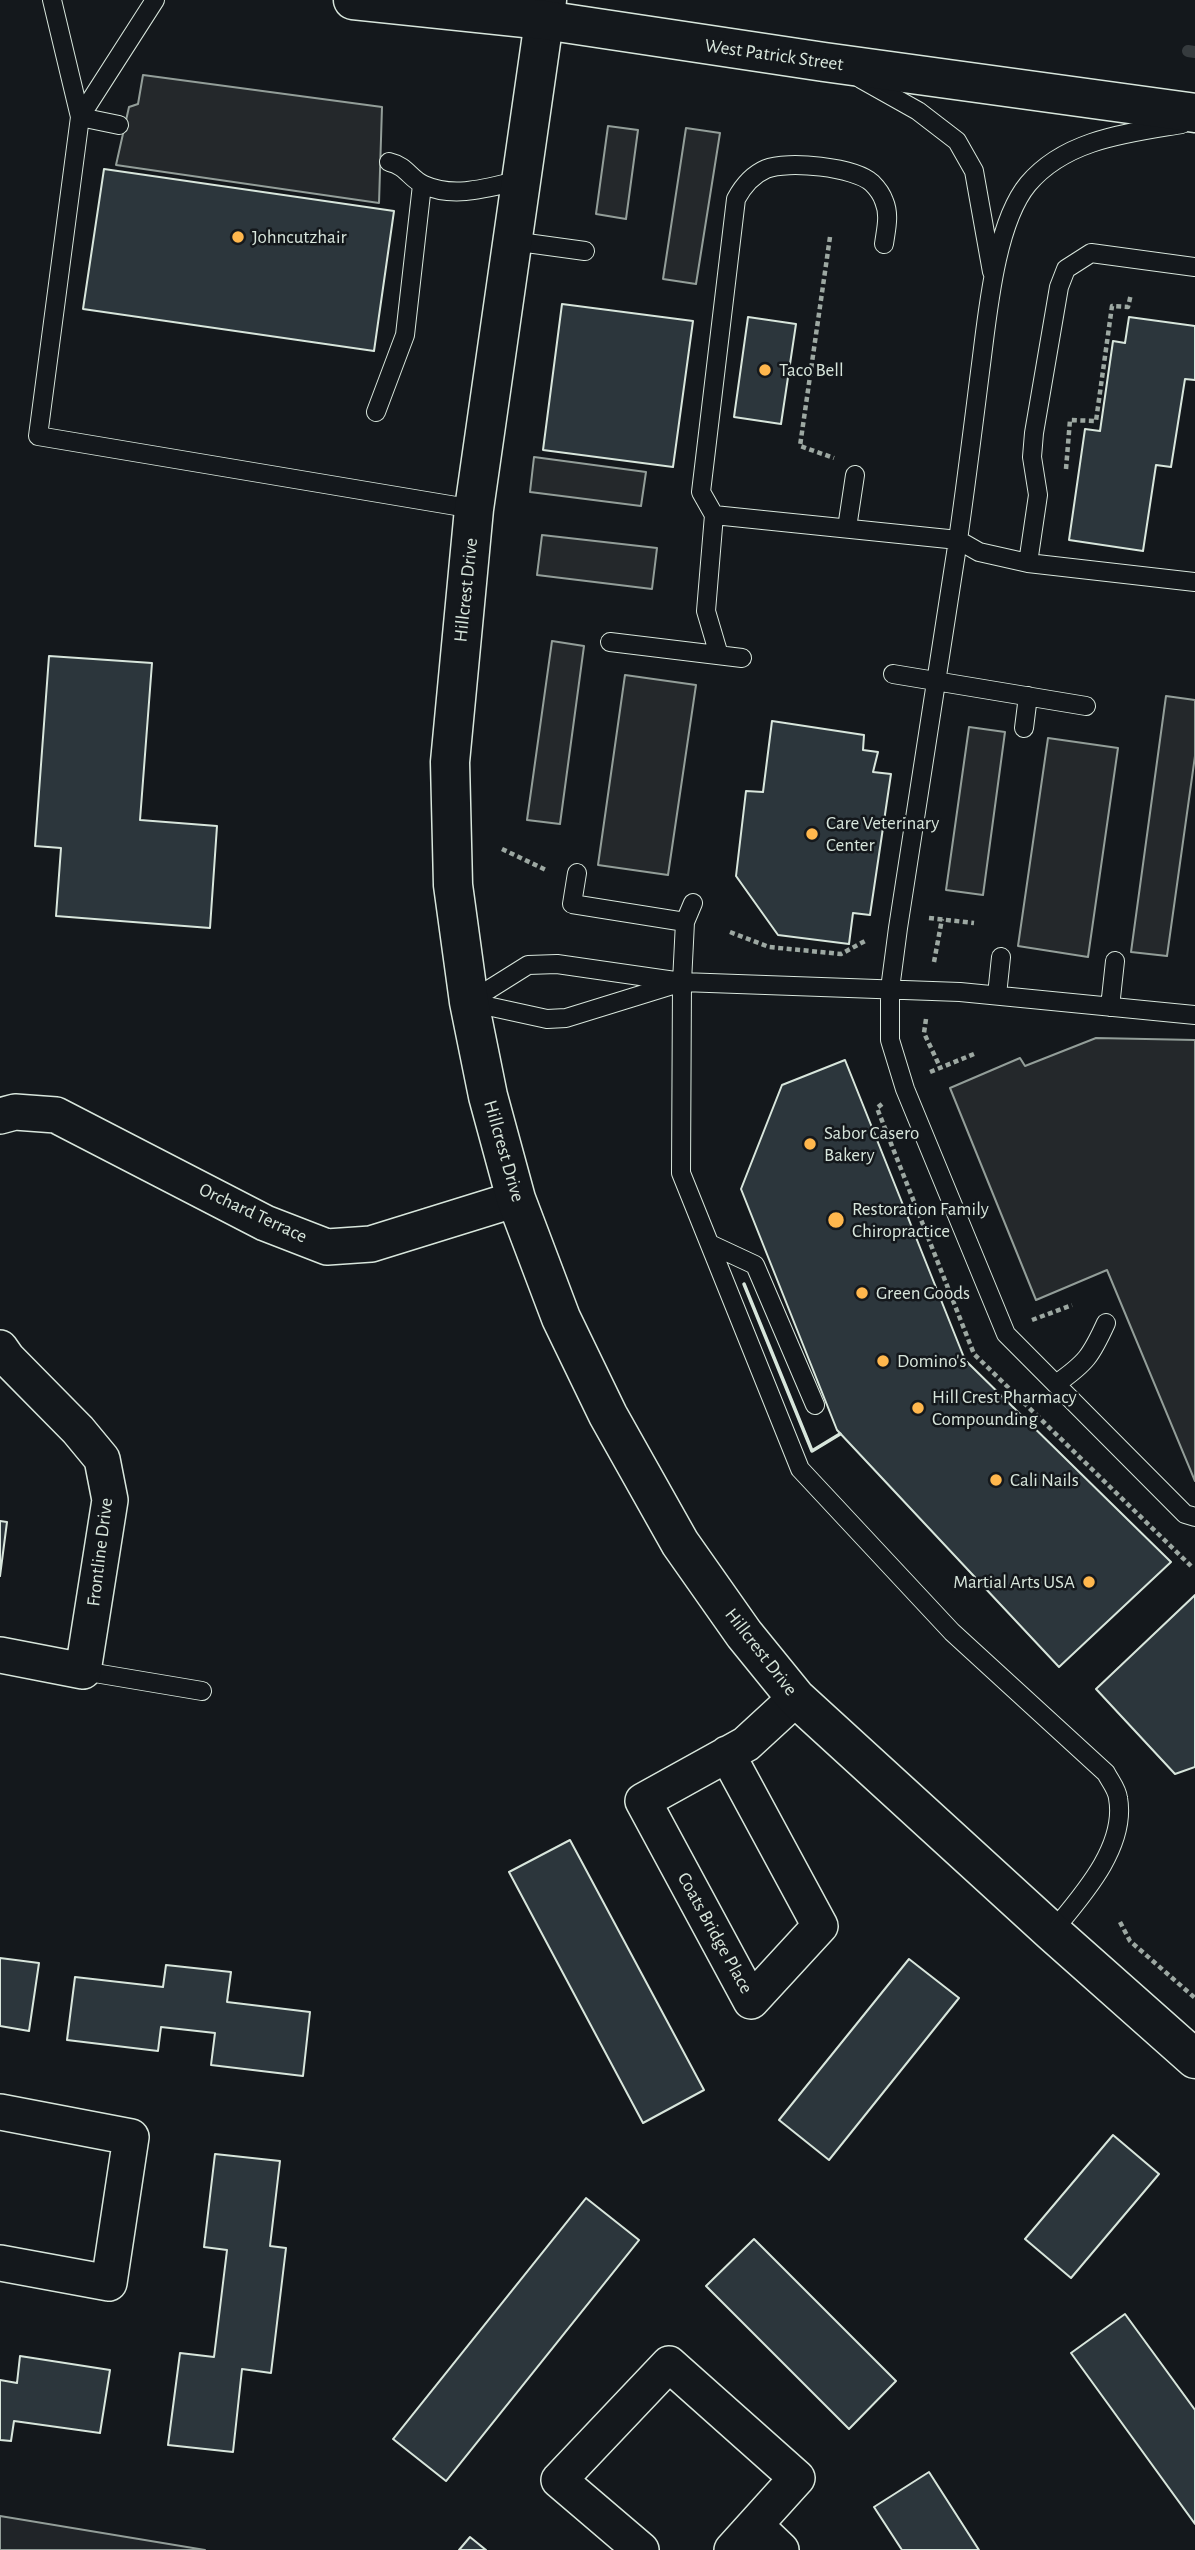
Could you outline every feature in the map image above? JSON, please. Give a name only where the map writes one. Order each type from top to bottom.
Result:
[{"type":"street","name":"West Patrick Street","points":[[353,0],[545,10],[824,62],[1195,113]]},
{"type":"street","name":"Hillcrest Drive","points":[[545,10],[474,509],[450,762],[453,885],[469,1002],[488,1096],[516,1199],[561,1318],[614,1427],[680,1543],[744,1634],[796,1698],[1195,2059]]},
{"type":"street","name":"Orchard Terrace","points":[[0,1116],[16,1112],[56,1115],[265,1223],[327,1247],[371,1244],[516,1199]]},
{"type":"street","name":"Frontline Drive","points":[[0,1348],[6,1359],[78,1430],[102,1460],[110,1500],[83,1671]]},
{"type":"street","points":[[0,1656],[83,1671]]},
{"type":"street","name":"Coats Bridge Place","points":[[727,1754],[820,1926],[751,2001],[643,1801],[727,1754],[746,1744],[796,1698]]},
{"type":"street","points":[[0,2112],[131,2137],[109,2283],[0,2263]]},
{"type":"street","points":[[640,2550],[559,2480],[669,2364],[797,2478],[732,2550]]},
{"type":"street","points":[[756,2526],[781,2550]]},
{"type":"lane","points":[[52,0],[80,117],[38,436],[474,509]]},
{"type":"lane","points":[[80,117],[155,0]]},
{"type":"lane","points":[[824,62],[873,84],[918,111],[957,141],[974,171],[993,276]]},
{"type":"lane","points":[[80,117],[119,125]]},
{"type":"lane","points":[[1195,122],[1132,132],[1076,148],[1051,163],[1028,184],[1015,205],[993,276],[958,540],[890,989],[890,1040],[905,1089],[1006,1334],[1185,1514],[1195,1517]]},
{"type":"lane","points":[[388,162],[401,165],[422,184],[444,191],[471,191],[521,180]]},
{"type":"lane","points":[[719,655],[706,611],[714,514],[701,492],[736,199],[743,187],[768,168],[806,165],[853,173],[871,182],[884,199],[888,218],[884,244]]},
{"type":"lane","points":[[376,412],[405,335],[422,184]]},
{"type":"lane","points":[[512,241],[585,251]]},
{"type":"lane","points":[[1028,563],[1038,495],[1032,457],[1034,433],[1059,287],[1066,270],[1091,253],[1195,267]]},
{"type":"lane","points":[[847,528],[855,475]]},
{"type":"lane","points":[[714,514],[958,540],[979,552],[1028,563],[1195,582]]},
{"type":"lane","points":[[610,642],[742,658]]},
{"type":"lane","points":[[893,674],[1086,706]]},
{"type":"lane","points":[[1024,728],[1028,696]]},
{"type":"lane","points":[[576,873],[572,904],[685,922]]},
{"type":"lane","points":[[693,903],[685,922],[682,982],[681,1173],[800,1469],[952,1632],[1106,1773],[1118,1795],[1119,1819],[1107,1857],[1084,1893],[1052,1932]]},
{"type":"lane","points":[[997,995],[1001,957]]},
{"type":"lane","points":[[1110,1007],[1115,961]]},
{"type":"lane","points":[[469,1002],[528,965],[557,964],[682,982],[997,995],[1195,1015]]},
{"type":"lane","points":[[469,1002],[547,1019],[566,1018],[682,982]]},
{"type":"lane","points":[[710,1244],[755,1265],[815,1405]]},
{"type":"lane","points":[[1056,1384],[1082,1366],[1092,1354],[1107,1323]]},
{"type":"lane","points":[[83,1671],[202,1691]]},
{"type":"path","points":[[830,237],[800,446],[834,458]]},
{"type":"path","points":[[1066,470],[1070,420],[1096,422],[1112,306],[1128,307],[1131,294]]},
{"type":"path","points":[[502,849],[546,870]]},
{"type":"path","points":[[925,918],[974,923]]},
{"type":"path","points":[[730,932],[769,947],[841,954],[865,941]]},
{"type":"path","points":[[1120,1922],[1130,1941],[1195,1998]]},
{"type":"shaded area","points":[[143,75],[382,107],[379,203],[116,165],[129,107],[138,104]]},
{"type":"shaded area","points":[[608,126],[638,130],[626,219],[596,214]]},
{"type":"shaded area","points":[[686,128],[720,133],[696,284],[663,279]]},
{"type":"shaded area","points":[[534,457],[646,472],[641,506],[530,492]]},
{"type":"shaded area","points":[[542,535],[657,548],[652,589],[537,575]]},
{"type":"shaded area","points":[[552,641],[584,646],[560,824],[527,820]]},
{"type":"shaded area","points":[[625,675],[696,685],[668,875],[598,865]]},
{"type":"shaded area","points":[[1166,696],[1195,700],[1195,756],[1167,956],[1131,952]]},
{"type":"shaded area","points":[[969,727],[1005,732],[983,895],[946,890]]},
{"type":"shaded area","points":[[1048,738],[1118,748],[1088,957],[1018,946]]},
{"type":"shaded area","points":[[1096,1038],[1195,1040],[1195,1481],[1107,1270],[1036,1300],[950,1088],[1020,1058],[1025,1066]]},
{"type":"shaded area","points":[[0,2516],[205,2550],[0,2550]]},
{"type":"building","points":[[104,169],[394,211],[374,351],[83,309]]},
{"type":"building","points":[[562,304],[693,321],[673,467],[543,450]]},
{"type":"building","name":"Taco Bell","points":[[748,317],[796,324],[781,424],[734,417]]},
{"type":"building","points":[[1129,317],[1195,326],[1195,380],[1185,379],[1171,467],[1156,465],[1143,551],[1069,540],[1085,429],[1100,431],[1113,341],[1125,343]]},
{"type":"building","points":[[49,656],[152,663],[140,820],[217,826],[210,928],[56,916],[61,848],[35,846]]},
{"type":"building","name":"Care Veterinary Center","points":[[772,721],[864,735],[863,750],[878,752],[873,772],[891,774],[870,915],[853,913],[849,944],[778,935],[736,876],[746,791],[763,792]]},
{"type":"building","points":[[845,1060],[965,1360],[1171,1562],[1059,1667],[837,1430],[741,1189],[782,1085]]},
{"type":"building","points":[[0,1521],[7,1522],[0,1576]]},
{"type":"building","points":[[1195,1595],[1195,1767],[1175,1774],[1096,1689]]},
{"type":"building","points":[[570,1840],[704,2090],[643,2123],[509,1872]]},
{"type":"building","points":[[0,1958],[39,1963],[29,2031],[0,2026]]},
{"type":"building","points":[[909,1959],[959,1998],[829,2160],[779,2120]]},
{"type":"building","points":[[166,1965],[231,1972],[227,2002],[310,2012],[303,2076],[211,2065],[215,2033],[161,2027],[158,2051],[67,2040],[75,1977],[163,1987]]},
{"type":"building","points":[[1113,2135],[1159,2174],[1071,2278],[1025,2239]]},
{"type":"building","points":[[215,2154],[280,2161],[270,2246],[286,2248],[271,2373],[242,2369],[233,2452],[168,2445],[180,2353],[214,2357],[227,2250],[204,2247]]},
{"type":"building","points":[[586,2198],[639,2240],[446,2481],[393,2439]]},
{"type":"building","points":[[754,2239],[896,2381],[849,2429],[706,2286]]},
{"type":"building","points":[[1125,2314],[1195,2410],[1195,2524],[1071,2353]]},
{"type":"building","points":[[20,2356],[110,2370],[100,2433],[14,2421],[11,2441],[0,2440],[0,2380],[17,2383]]},
{"type":"building","points":[[929,2472],[979,2550],[902,2550],[874,2507]]},
{"type":"building","points":[[470,2537],[486,2550],[459,2550]]},
{"type":"waterway","points":[[1188,51],[1195,52]]},
{"type":"wall","points":[[744,1284],[812,1451],[840,1434]]},
{"type":"place","name":"Johncutzhair","points":[[238,237]]},
{"type":"place","name":"Taco Bell","points":[[765,370]]},
{"type":"place","name":"Care Veterinary Center","points":[[812,834]]},
{"type":"place","name":"Sabor Casero Bakery","points":[[810,1144]]},
{"type":"place","name":"Restoration Family Chiropractice","points":[[836,1220]]},
{"type":"place","name":"Green Goods","points":[[862,1293]]},
{"type":"place","name":"Domino's","points":[[883,1361]]},
{"type":"place","name":"Hill Crest Pharmacy Compounding","points":[[918,1408]]},
{"type":"place","name":"Cali Nails","points":[[996,1480]]},
{"type":"place","name":"Martial Arts USA","points":[[1089,1582]]}]
